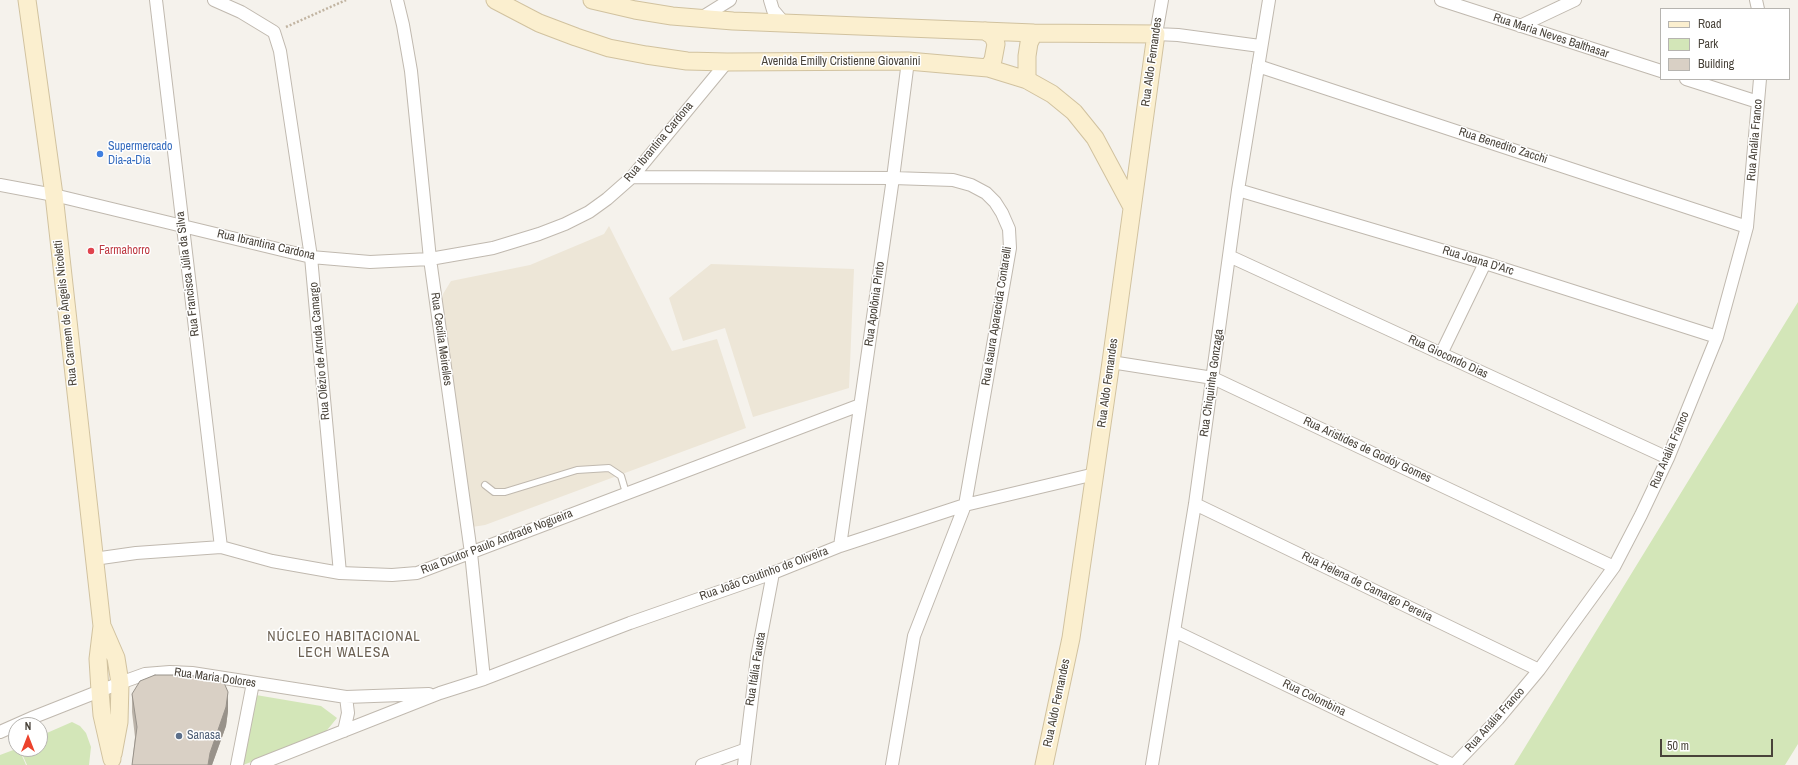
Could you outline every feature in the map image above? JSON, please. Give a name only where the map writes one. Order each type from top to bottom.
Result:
[{"type":"street","name":"Rua Carmem de Ângelis Nicoletti","points":[[27,0],[54,195],[102,626]]},
{"type":"street","name":"Rua Francisca Júlia da Silva","points":[[156,0],[221,547]]},
{"type":"street","points":[[214,0],[241,12],[274,32]]},
{"type":"street","name":"Rua Cecília Meirelles","points":[[397,0],[403,25],[410,71],[430,259],[471,553],[484,679]]},
{"type":"street","name":"Avenida Emilly Cristienne Giovanini","points":[[495,0],[538,23],[609,48],[687,61],[908,61],[988,68],[1027,80],[1052,94],[1074,112],[1095,138],[1132,207]]},
{"type":"street","points":[[592,0],[636,10],[701,18],[784,23],[1034,33],[1185,35],[1260,46]]},
{"type":"street","points":[[701,18],[730,0]]},
{"type":"street","points":[[770,0],[773,10],[784,23]]},
{"type":"street","name":"Rua Aldo Fernandes","points":[[1044,765],[1071,638],[1162,0]]},
{"type":"street","name":"Rua Chiquinha Gonzaga","points":[[1154,764],[1195,504],[1238,190],[1260,46],[1269,0]]},
{"type":"street","name":"Rua Maria Neves Balthasar","points":[[1441,0],[1660,71]]},
{"type":"street","points":[[1520,26],[1575,0]]},
{"type":"street","points":[[985,31],[993,36],[996,44],[993,60],[988,68]]},
{"type":"street","name":"Rua Olézio de Arruda Camargo","points":[[274,32],[280,51],[311,257],[340,573]]},
{"type":"street","points":[[1027,80],[1027,56],[1029,43],[1034,33]]},
{"type":"street","name":"Rua Apolônia Pinto","points":[[840,546],[893,178],[908,61]]},
{"type":"street","name":"Rua Ibrantina Cardona","points":[[0,185],[54,195],[311,257],[370,262],[430,259],[493,248],[540,234],[589,212],[632,177],[675,123],[727,62]]},
{"type":"street","name":"Rua Benedito Zacchi","points":[[1258,66],[1747,227]]},
{"type":"street","points":[[1689,80],[1758,102]]},
{"type":"street","name":"Rua Anália Franco","points":[[1454,765],[1498,719],[1540,670],[1614,567],[1668,458],[1717,337],[1747,227],[1760,80]]},
{"type":"street","name":"Rua Isaura Aparecida Contarelli","points":[[632,177],[893,178],[953,180],[971,185],[986,193],[995,202],[1009,229],[1010,248],[965,505],[914,636],[892,765]]},
{"type":"street","name":"Rua Joana D'Arc","points":[[1238,190],[1485,263],[1717,337]]},
{"type":"street","name":"Rua Giocondo Dias","points":[[1229,256],[1668,458]]},
{"type":"street","points":[[1441,354],[1485,263]]},
{"type":"street","name":"Rua Aristides de Godóy Gomes","points":[[1111,362],[1213,378],[1614,567]]},
{"type":"street","name":"Rua Doutor Paulo Andrade Nogueira","points":[[94,559],[136,553],[221,547],[272,561],[340,573],[392,575],[417,573],[860,405]]},
{"type":"street","name":"Rua João Coutinho de Oliveira","points":[[440,693],[484,679],[630,623],[773,573],[840,546],[965,505],[1095,474]]},
{"type":"street","name":"Rua Helena de Camargo Pereira","points":[[1195,504],[1540,670]]},
{"type":"street","name":"Rua Itália Fausta","points":[[744,765],[744,750],[757,657],[773,573]]},
{"type":"street","points":[[102,626],[116,658],[120,683],[119,722],[111,762]]},
{"type":"street","points":[[102,626],[98,658],[100,691],[102,715],[111,762]]},
{"type":"street","name":"Rua Colombina","points":[[1174,631],[1454,765]]},
{"type":"street","name":"Rua Maria Dolores","points":[[0,732],[34,717],[145,674],[170,672],[192,673],[346,697],[440,693]]},
{"type":"street","points":[[237,765],[253,683]]},
{"type":"street","points":[[257,765],[440,693]]},
{"type":"street","points":[[344,731],[348,713],[346,697]]},
{"type":"street","points":[[702,765],[744,750]]},
{"type":"lane","points":[[485,485],[494,492],[505,492],[578,470],[609,468],[621,476],[626,493]]},
{"type":"path","points":[[274,32],[346,0]]},
{"type":"shaded area","points":[[609,226],[672,351],[717,339],[746,428],[485,525],[472,527],[440,311],[443,294],[451,281],[530,265],[604,234]]},
{"type":"shaded area","points":[[711,264],[854,269],[849,388],[753,417],[725,328],[683,341],[669,298]]},
{"type":"green space","points":[[1798,302],[1798,744],[1785,765],[1514,765]]},
{"type":"green space","points":[[256,695],[321,706],[337,718],[323,735],[243,765]]},
{"type":"green space","points":[[72,722],[80,726],[86,733],[91,747],[89,765],[27,765],[24,757],[48,757],[48,732]]},
{"type":"green space","points":[[8,752],[8,757],[22,757],[26,765],[0,765],[0,755]]},
{"type":"building","name":"Sanasa","points":[[155,675],[222,678],[228,692],[226,707],[210,753],[208,765],[132,765],[137,727],[132,694],[140,681]]},
{"type":"place","name":"Supermercado Dia-a-Dia","points":[[100,154]]},
{"type":"place","name":"Farmahorro","points":[[91,251]]},
{"type":"place","name":"Sanasa","points":[[179,736]]},
{"type":"district","name":"NÚCLEO HABITACIONAL LECH WALESA","points":[[344,646]]}]
